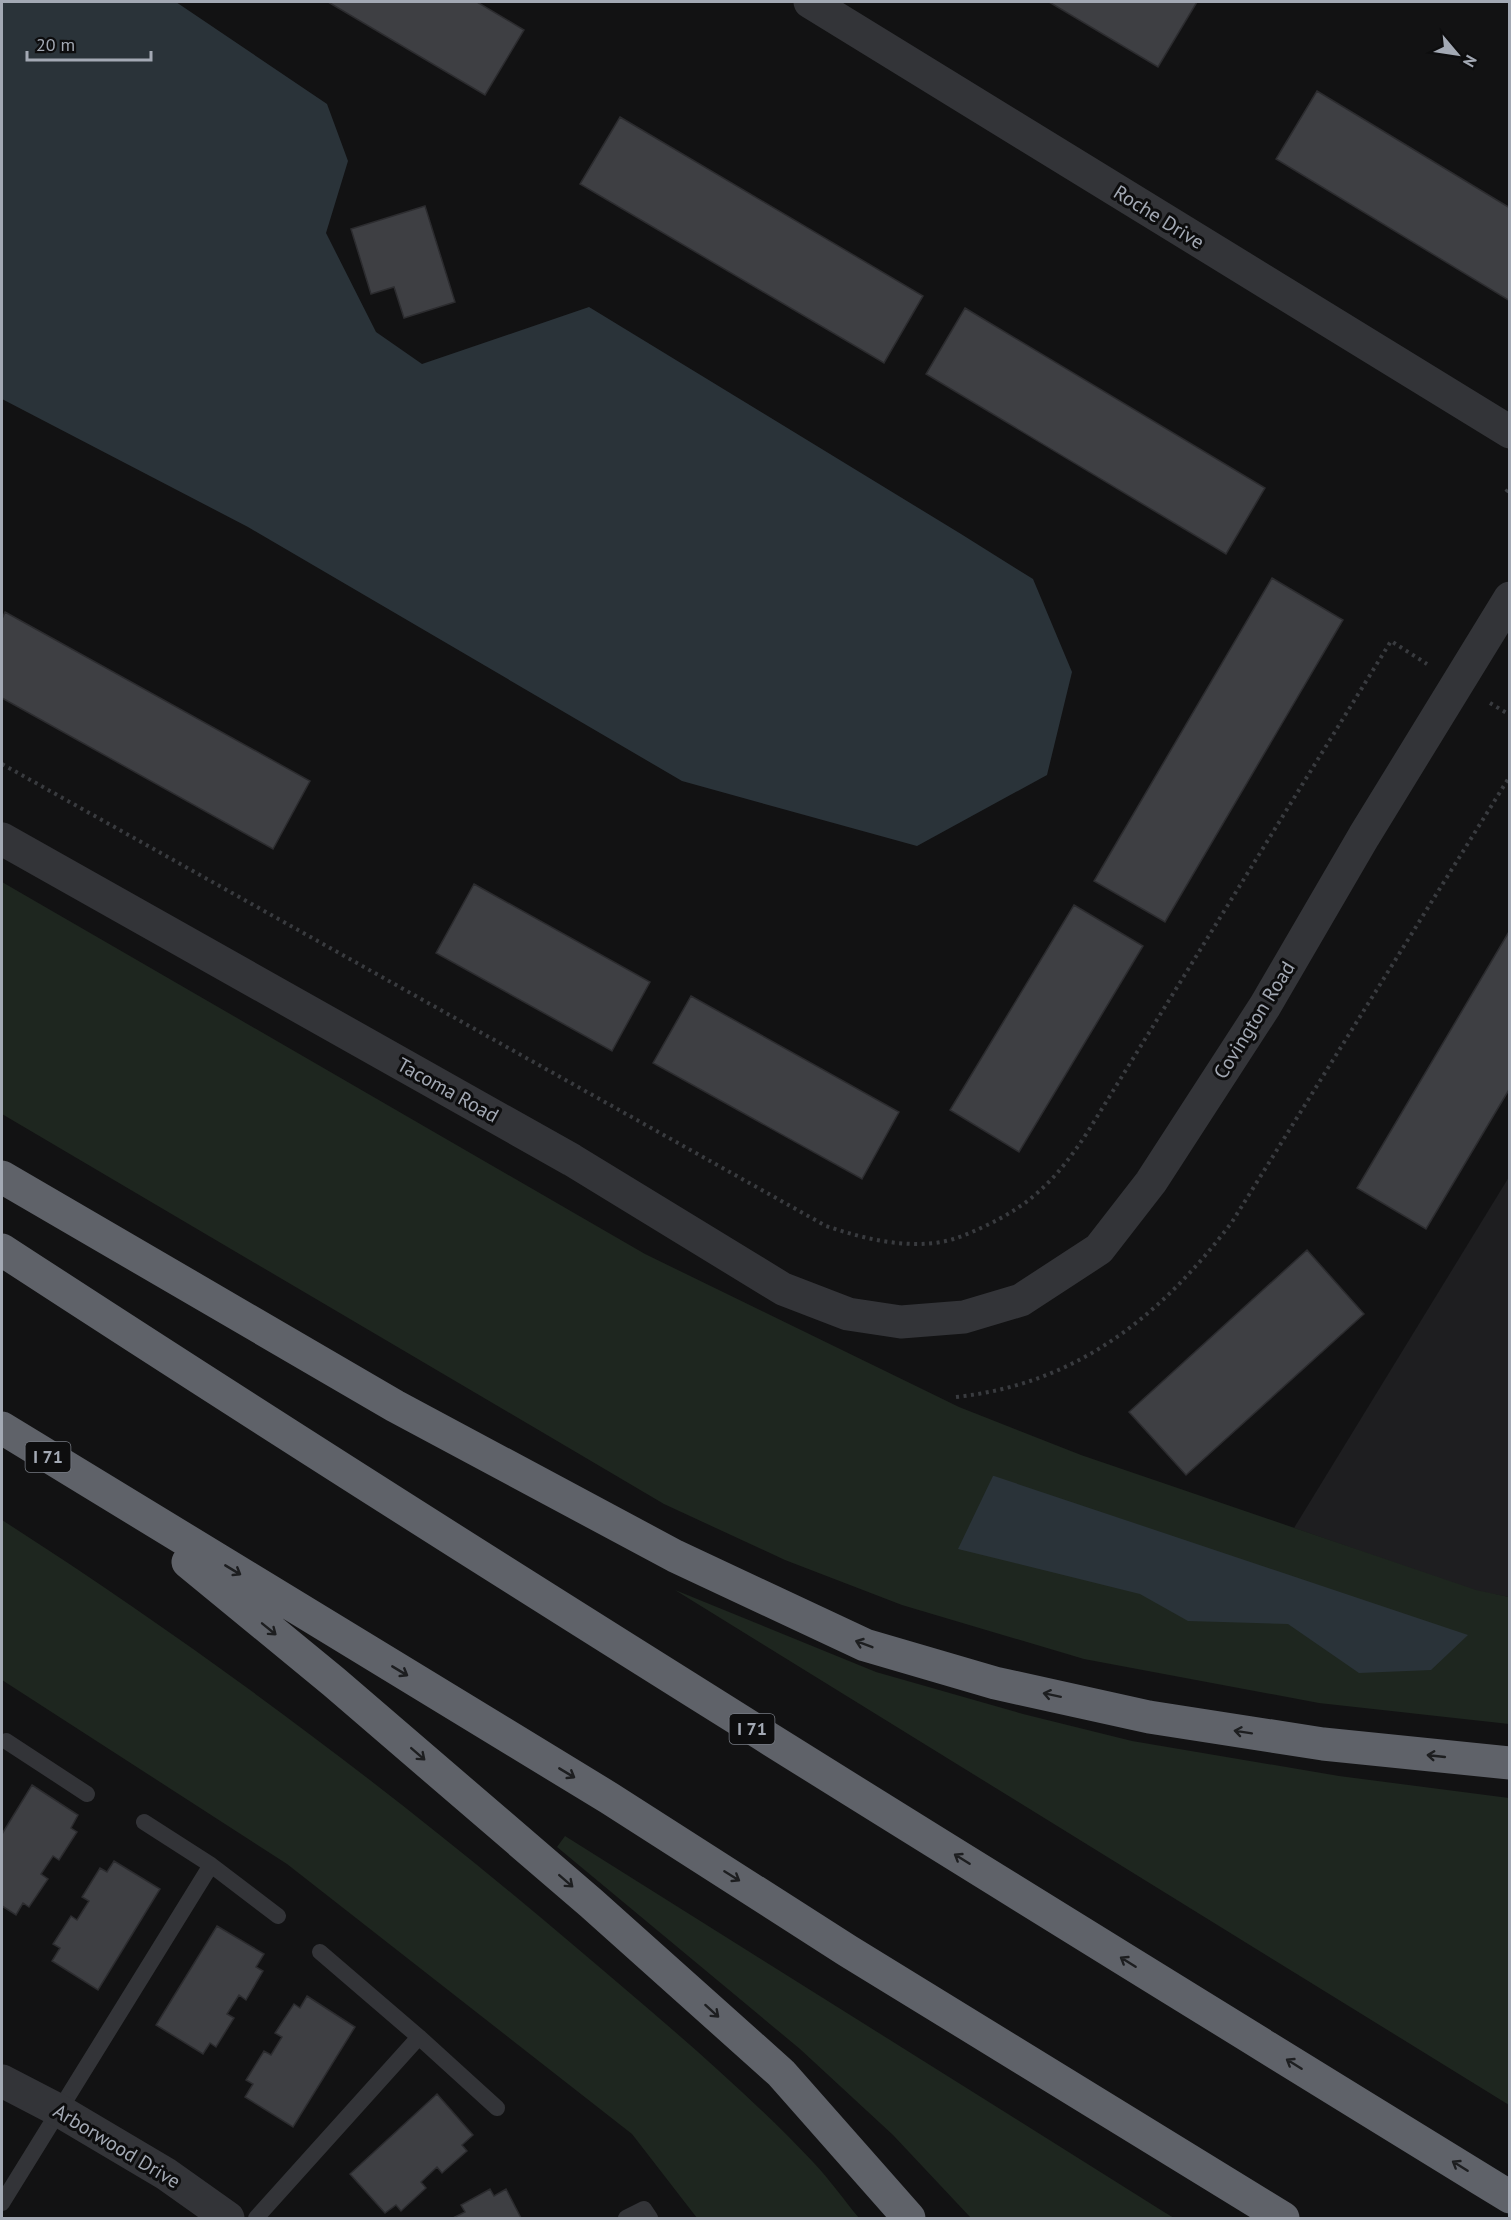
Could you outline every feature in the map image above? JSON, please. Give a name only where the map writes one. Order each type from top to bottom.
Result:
[{"type":"highway","points":[[2,1177],[394,1406],[675,1556],[865,1645],[995,1683],[1149,1717],[1323,1744],[1509,1763]]},
{"type":"highway","name":"I 71","points":[[2,1250],[278,1431],[884,1811],[1509,2197]]},
{"type":"highway","name":"I 71","points":[[2,1428],[609,1798],[858,1957],[1283,2218]]},
{"type":"highway","points":[[94,1485],[343,1689],[591,1903],[781,2073],[909,2218]]},
{"type":"street","name":"Roche Drive","points":[[810,2],[1509,432]]},
{"type":"street","name":"Covington Road","points":[[901,1322],[964,1317],[1021,1300],[1099,1249],[1151,1182],[1265,1006],[1364,836],[1509,598]]},
{"type":"street","name":"Tacoma Road","points":[[2,839],[572,1160],[783,1289],[848,1314],[901,1322]]},
{"type":"street","name":"Arborwood Drive","points":[[2,2081],[58,2110],[166,2174],[228,2218]]},
{"type":"lane","points":[[3,1742],[87,1794]]},
{"type":"lane","points":[[144,1822],[210,1865],[278,1916]]},
{"type":"lane","points":[[2,2203],[210,1865]]},
{"type":"lane","points":[[320,1952],[419,2037],[496,2108]]},
{"type":"lane","points":[[256,2218],[419,2037]]},
{"type":"lane","points":[[626,2218],[644,2209],[650,2218]]},
{"type":"path","points":[[1506,492],[1509,487]]},
{"type":"path","points":[[2,764],[826,1226],[859,1238],[893,1243],[936,1243],[964,1236],[1002,1218],[1028,1203],[1053,1180],[1071,1157],[1099,1113],[1391,641],[1428,665]]},
{"type":"path","points":[[1494,694],[1489,702],[1509,716]]},
{"type":"path","points":[[956,1397],[987,1394],[1027,1382],[1100,1349],[1127,1331],[1157,1306],[1204,1258],[1232,1222],[1509,776]]},
{"type":"shaded area","points":[[2,2],[176,2],[327,104],[348,161],[326,233],[376,332],[422,364],[589,307],[1033,579],[1072,672],[1047,775],[917,846],[682,781],[248,527],[2,399]]},
{"type":"shaded area","points":[[2,882],[645,1254],[959,1407],[1081,1455],[1476,1590],[1509,1597],[1509,1724],[1319,1703],[1084,1659],[902,1605],[785,1560],[664,1504],[2,1114]]},
{"type":"shaded area","points":[[1509,1177],[1509,1597],[1476,1591],[1294,1528]]},
{"type":"shaded area","points":[[993,1476],[1468,1635],[1431,1670],[1359,1673],[1288,1624],[1188,1621],[1140,1594],[958,1549]]},
{"type":"shaded area","points":[[2,1520],[225,1672],[369,1779],[509,1891],[669,2026],[757,2106],[819,2169],[859,2218],[697,2218],[632,2134],[287,1864],[2,1680]]},
{"type":"shaded area","points":[[675,1590],[876,1672],[1023,1714],[1132,1741],[1339,1776],[1509,1798],[1509,2105]]},
{"type":"shaded area","points":[[565,1836],[1174,2218],[971,2218],[893,2135],[800,2049],[557,1847]]},
{"type":"building","points":[[328,2],[477,2],[524,30],[485,95]]},
{"type":"building","points":[[1049,2],[1197,2],[1158,67]]},
{"type":"building","points":[[1317,91],[1510,208],[1510,301],[1276,159]]},
{"type":"building","points":[[620,117],[923,296],[884,363],[580,184]]},
{"type":"building","points":[[425,206],[455,302],[404,318],[394,287],[371,294],[351,229]]},
{"type":"building","points":[[965,308],[1265,488],[1226,554],[926,374]]},
{"type":"building","points":[[1272,578],[1343,620],[1165,922],[1094,881]]},
{"type":"building","points":[[5,612],[310,781],[273,849],[2,698],[2,619]]},
{"type":"building","points":[[474,884],[650,982],[612,1051],[436,953]]},
{"type":"building","points":[[1074,905],[1143,946],[1019,1152],[950,1110]]},
{"type":"building","points":[[1510,930],[1510,1088],[1426,1229],[1357,1188]]},
{"type":"building","points":[[691,996],[899,1112],[862,1179],[653,1063]]},
{"type":"building","points":[[1307,1250],[1364,1314],[1186,1475],[1129,1412]]},
{"type":"building","points":[[32,1785],[78,1815],[71,1828],[77,1832],[59,1860],[53,1856],[41,1874],[48,1879],[29,1907],[23,1903],[16,1915],[2,1906],[2,1834]]},
{"type":"building","points":[[114,1861],[160,1889],[98,1990],[52,1961],[60,1948],[53,1944],[71,1916],[77,1920],[89,1901],[82,1897],[100,1868],[107,1872]]},
{"type":"building","points":[[217,1926],[264,1954],[256,1967],[263,1971],[246,2000],[239,1995],[227,2014],[234,2018],[216,2047],[210,2043],[203,2054],[156,2025]]},
{"type":"building","points":[[307,1996],[355,2027],[293,2127],[245,2097],[253,2084],[246,2080],[264,2051],[271,2055],[282,2037],[275,2033],[294,2004],[300,2008]]},
{"type":"building","points":[[437,2094],[473,2135],[462,2145],[467,2151],[442,2173],[437,2167],[421,2182],[426,2188],[401,2211],[396,2205],[385,2213],[350,2174]]},
{"type":"building","points":[[490,2189],[494,2196],[506,2189],[521,2218],[453,2218],[465,2212],[461,2205]]}]
